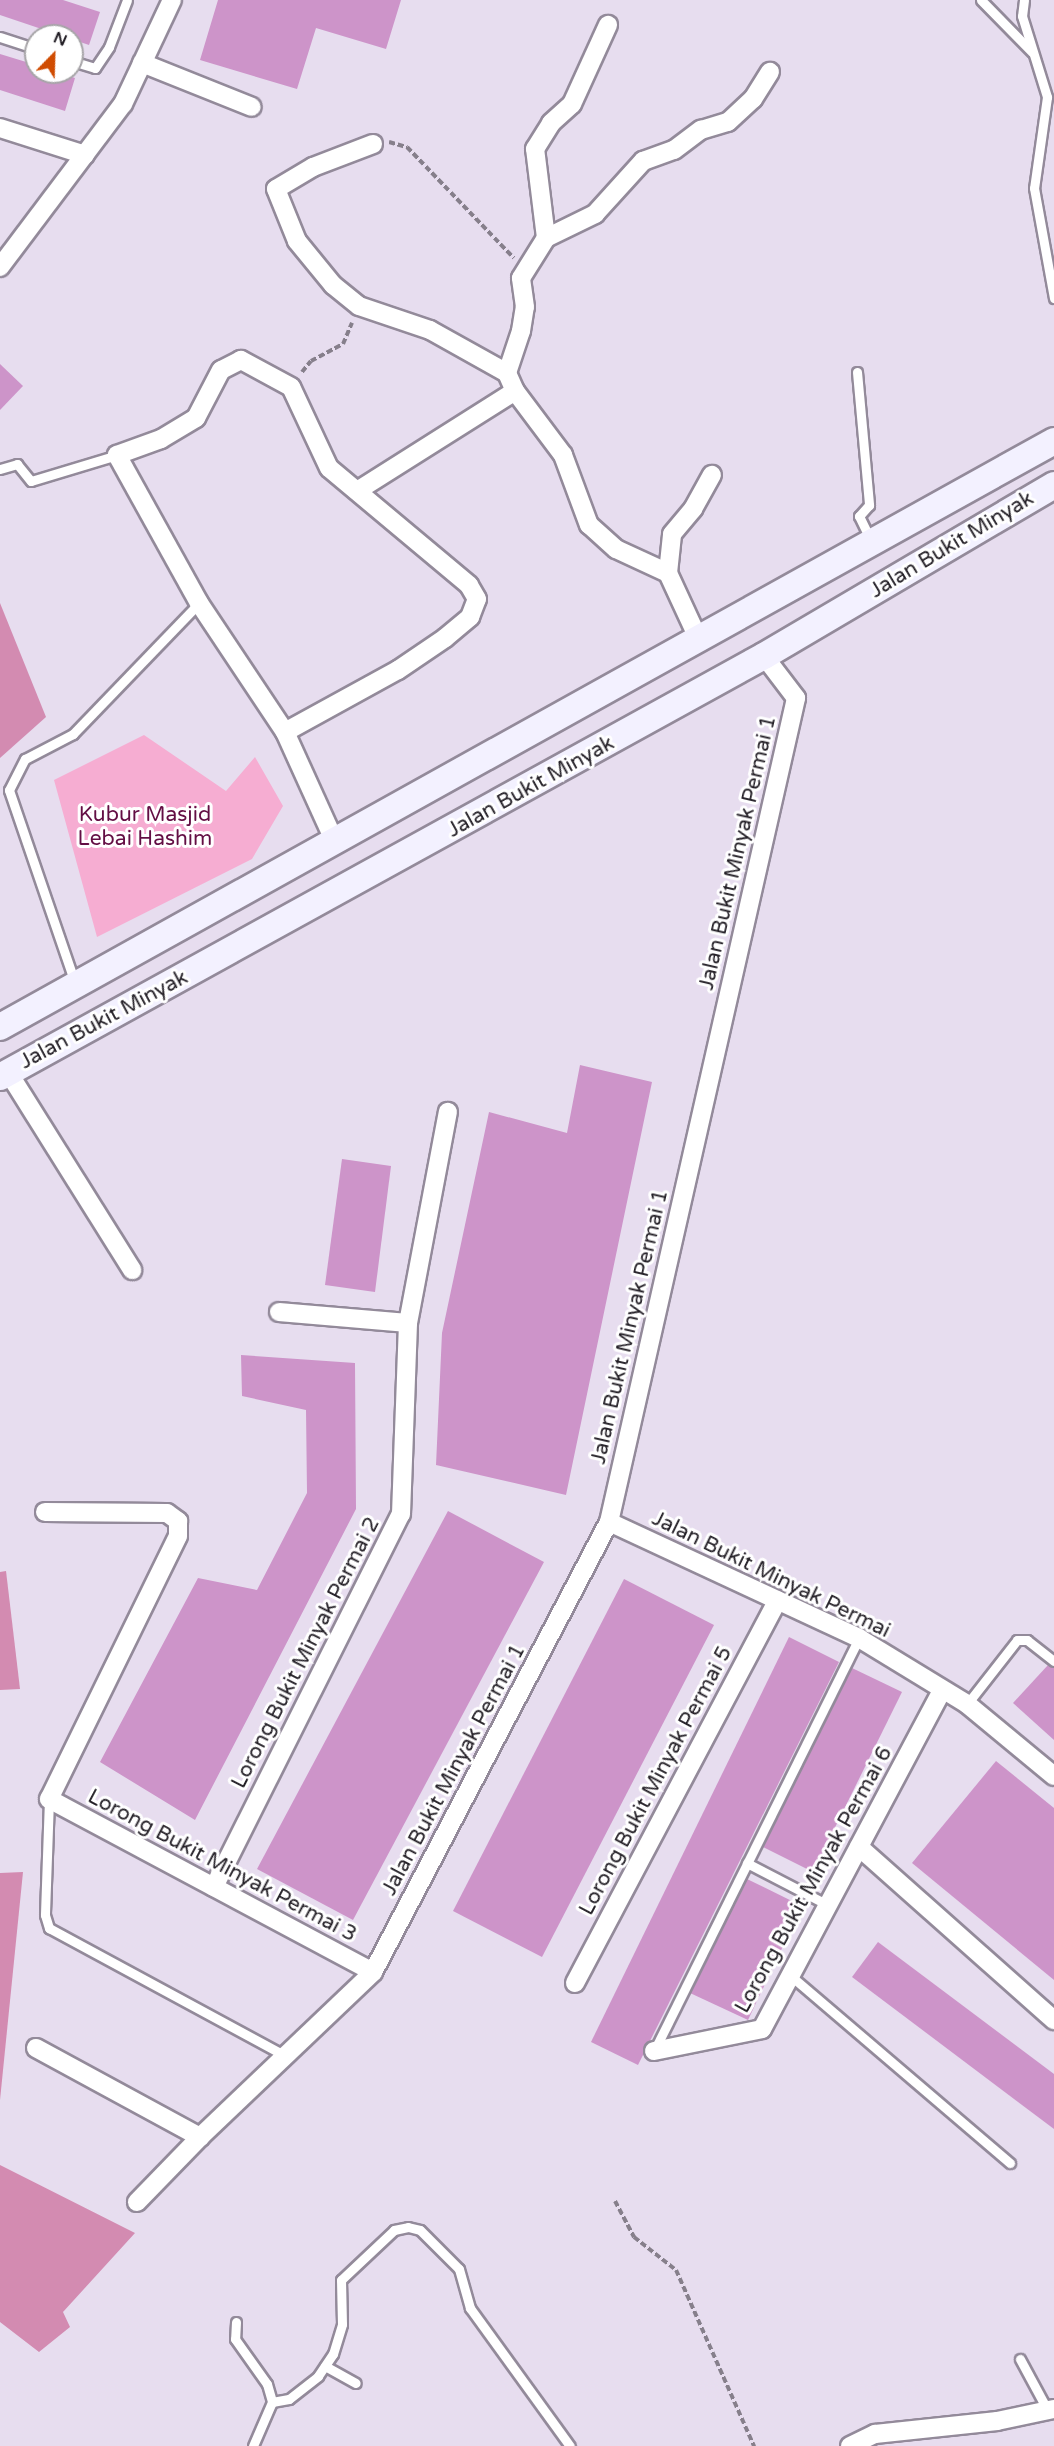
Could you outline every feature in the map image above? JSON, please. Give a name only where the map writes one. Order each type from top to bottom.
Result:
[{"type":"main road","name":"Jalan Bukit Minyak","points":[[0,1027],[296,865],[334,840],[1054,441]]},
{"type":"main road","name":"Jalan Bukit Minyak","points":[[3,1073],[764,656],[1054,485]]},
{"type":"street","points":[[0,267],[123,104],[172,0]]},
{"type":"street","points":[[546,238],[535,149],[551,123],[572,104],[608,25]]},
{"type":"street","points":[[142,63],[252,108]]},
{"type":"street","points":[[507,373],[521,331],[525,307],[521,278],[546,238],[595,214],[643,161],[674,150],[701,129],[728,122],[753,99],[770,72]]},
{"type":"street","points":[[0,128],[84,155]]},
{"type":"street","points":[[373,144],[313,167],[275,191],[297,241],[333,285],[359,306],[430,330],[507,373],[515,391],[563,455],[589,525],[616,549],[668,573]]},
{"type":"street","points":[[285,732],[398,670],[445,638],[470,617],[477,599],[469,585],[328,468],[291,387],[241,360],[221,370],[196,418],[161,440],[117,455],[199,603],[285,732],[334,840]]},
{"type":"street","points":[[357,491],[515,391]]},
{"type":"street","points":[[698,638],[668,573],[672,534],[693,509],[712,475]]},
{"type":"street","name":"Jalan Bukit Minyak Permai 1","points":[[137,2202],[284,2055],[373,1972],[609,1522],[796,698],[764,656]]},
{"type":"street","points":[[3,1073],[132,1270]]},
{"type":"street","name":"Lorong Bukit Minyak Permai 2","points":[[214,1887],[401,1514],[408,1323],[447,1112]]},
{"type":"street","points":[[279,1312],[408,1323]]},
{"type":"street","points":[[45,1512],[167,1513],[178,1521],[178,1536],[49,1799]]},
{"type":"street","name":"Jalan Bukit Minyak Permai","points":[[609,1522],[859,1638],[967,1704],[1054,1776]]},
{"type":"street","name":"Lorong Bukit Minyak Permai 5","points":[[575,1983],[778,1600]]},
{"type":"street","name":"Lorong Bukit Minyak Permai 6","points":[[654,2051],[762,2030],[942,1690]]},
{"type":"street","name":"Lorong Bukit Minyak Permai 3","points":[[49,1799],[373,1972]]},
{"type":"street","points":[[859,1847],[1054,2020]]},
{"type":"street","points":[[36,2048],[200,2137]]},
{"type":"street","points":[[850,2446],[875,2434],[1052,2413]]},
{"type":"lane","points":[[84,65],[95,68],[109,47],[127,0]]},
{"type":"lane","points":[[981,0],[1034,54]]},
{"type":"lane","points":[[1024,0],[1022,16],[1047,98],[1034,188],[1054,298]]},
{"type":"lane","points":[[0,37],[24,45]]},
{"type":"lane","points":[[857,372],[869,505],[859,516],[872,543]]},
{"type":"lane","points":[[0,469],[17,464],[31,482],[117,455]]},
{"type":"lane","points":[[76,985],[9,790],[25,759],[73,734],[199,603]]},
{"type":"lane","points":[[654,2051],[859,1638]]},
{"type":"lane","points":[[967,1704],[1017,1640],[1027,1640],[1054,1661]]},
{"type":"lane","points":[[49,1799],[45,1915],[49,1928],[284,2055]]},
{"type":"lane","points":[[747,1863],[828,1905]]},
{"type":"lane","points":[[791,1976],[1010,2163]]},
{"type":"lane","points":[[272,2402],[289,2399],[325,2366],[333,2354],[342,2324],[341,2280],[394,2230],[408,2227],[420,2230],[459,2270],[470,2308],[570,2446]]},
{"type":"lane","points":[[236,2322],[235,2339],[267,2384],[272,2402],[253,2446]]},
{"type":"lane","points":[[1020,2359],[1052,2413]]},
{"type":"lane","points":[[325,2366],[356,2383]]},
{"type":"path","points":[[373,144],[394,142],[406,147],[513,255],[521,278]]},
{"type":"path","points":[[291,387],[311,361],[343,344],[359,306]]},
{"type":"path","points":[[615,2201],[634,2237],[676,2270],[754,2446]]},
{"type":"green space","name":"Kubur Masjid Lebai Hashim","points":[[144,735],[226,791],[255,757],[283,806],[252,859],[97,937],[54,780]]},
{"type":"shaded area","points":[[0,603],[46,717],[0,758]]},
{"type":"shaded area","points":[[6,1571],[20,1689],[0,1690],[0,1572]]},
{"type":"shaded area","points":[[23,1872],[0,2100],[0,1873]]},
{"type":"shaded area","points":[[0,2165],[135,2233],[63,2312],[70,2327],[39,2352],[0,2322]]},
{"type":"building","points":[[0,0],[63,0],[100,12],[89,45],[84,43],[84,24],[27,24],[0,15]]},
{"type":"building","points":[[218,0],[401,0],[386,49],[316,28],[297,89],[200,60]]},
{"type":"building","points":[[0,54],[24,61],[24,84],[73,84],[65,111],[0,90]]},
{"type":"building","points":[[0,364],[23,386],[0,410]]},
{"type":"building","points":[[580,1065],[652,1082],[566,1495],[436,1465],[442,1333],[489,1112],[567,1133]]},
{"type":"building","points":[[342,1159],[391,1166],[375,1292],[325,1285]]},
{"type":"building","points":[[241,1355],[355,1363],[356,1509],[195,1820],[100,1762],[198,1578],[257,1590],[307,1493],[306,1410],[242,1396]]},
{"type":"building","points":[[448,1511],[544,1562],[353,1920],[257,1869]]},
{"type":"building","points":[[624,1579],[714,1625],[542,1957],[453,1911]]},
{"type":"building","points":[[789,1637],[839,1662],[638,2065],[591,2042]]},
{"type":"building","points":[[1048,1665],[1054,1668],[1054,1740],[1013,1703]]},
{"type":"building","points":[[852,1668],[902,1692],[813,1872],[763,1847]]},
{"type":"building","points":[[996,1761],[1054,1808],[1054,1980],[912,1863]]},
{"type":"building","points":[[747,1879],[802,1906],[748,2020],[690,1993]]},
{"type":"building","points":[[878,1942],[1054,2074],[1054,2129],[852,1977]]}]
